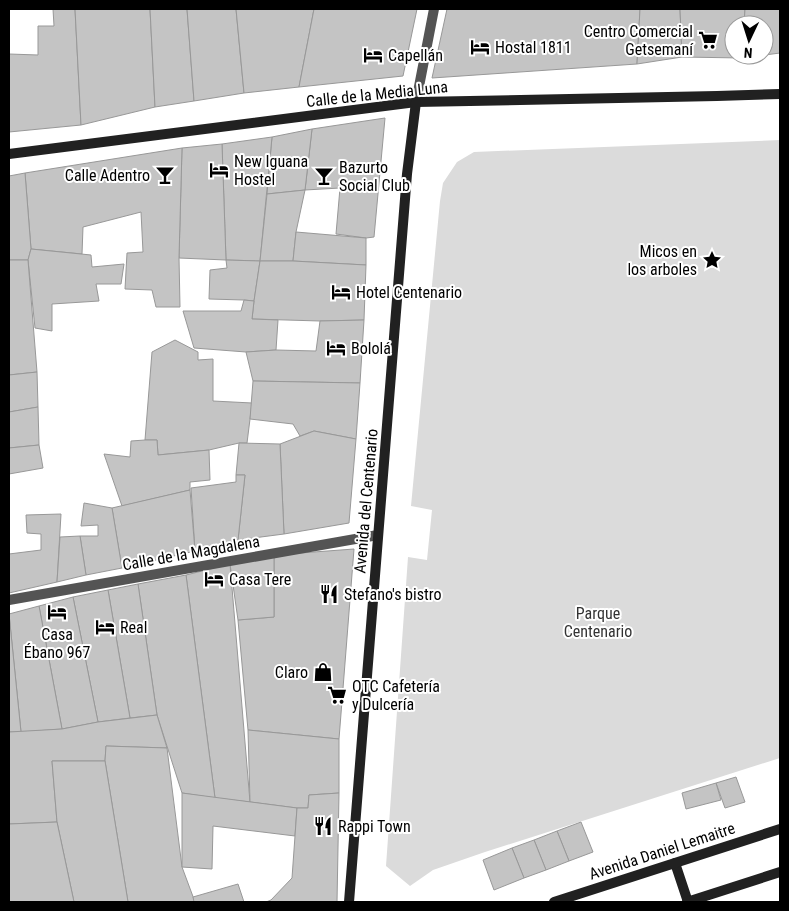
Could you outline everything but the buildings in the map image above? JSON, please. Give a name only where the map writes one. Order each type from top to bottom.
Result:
[{"type":"main road","name":"Calle de la Media Luna","points":[[9,154],[416,102],[780,94]]},
{"type":"main road","name":"Avenida del Centenario","points":[[349,902],[407,174],[416,102]]},
{"type":"main road","name":"Avenida Daniel Lemaitre","points":[[554,902],[780,829]]},
{"type":"main road","points":[[675,863],[688,902],[780,872]]},
{"type":"street","points":[[416,102],[434,9]]},
{"type":"street","name":"Calle de la Magdalena","points":[[9,600],[378,536]]},
{"type":"green space","name":"Parque Centenario","points":[[780,140],[780,758],[485,852],[433,870],[410,886],[386,866],[408,557],[427,560],[432,510],[411,506],[443,183],[457,162],[474,152]]},
{"type":"place","name":"Centro Comercial Getsemaní","points":[[708,40]]},
{"type":"place","name":"Hostal 1811","points":[[480,47]]},
{"type":"place","name":"Capellán","points":[[373,55]]},
{"type":"place","name":"New Iguana Hostel","points":[[219,170]]},
{"type":"place","name":"Calle Adentro","points":[[165,175]]},
{"type":"place","name":"Bazurto Social Club","points":[[324,176]]},
{"type":"place","name":"Micos en los arboles","points":[[712,260]]},
{"type":"place","name":"Hotel Centenario","points":[[341,292]]},
{"type":"place","name":"Bololá","points":[[336,348]]},
{"type":"place","name":"Casa Tere","points":[[214,579]]},
{"type":"place","name":"Stefano's bistro","points":[[329,594]]},
{"type":"place","name":"Casa Ébano 967","points":[[57,612]]},
{"type":"place","name":"Real","points":[[105,627]]},
{"type":"place","name":"Claro","points":[[323,672]]},
{"type":"place","name":"OTC Cafetería y Dulcería","points":[[337,695]]},
{"type":"place","name":"Rappi Town","points":[[323,826]]}]
